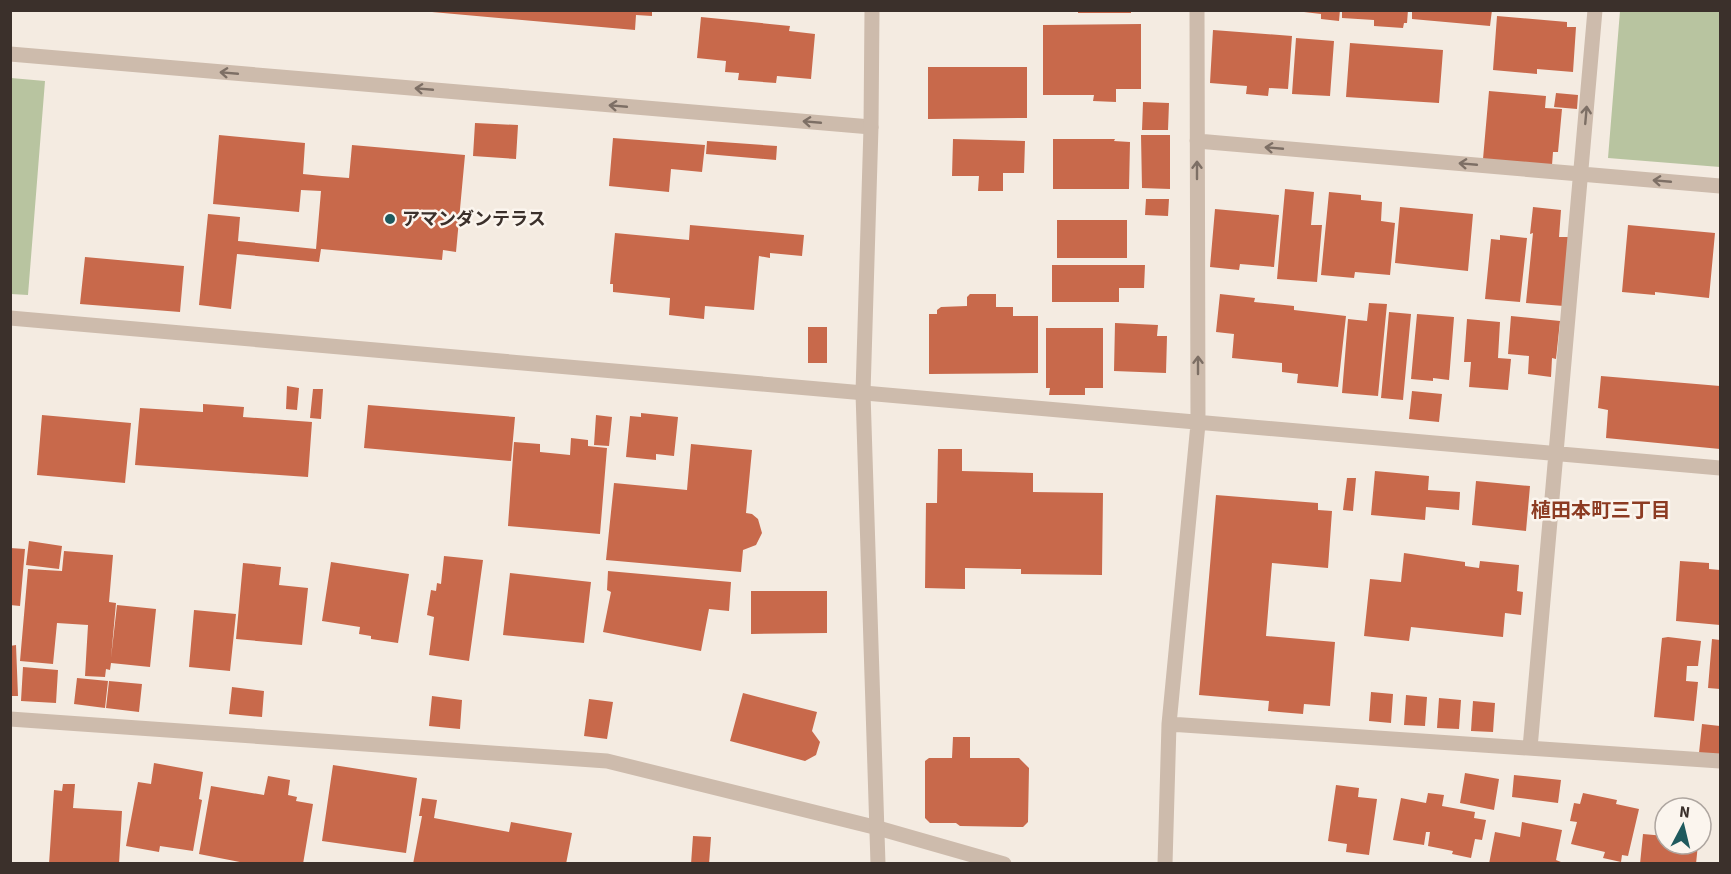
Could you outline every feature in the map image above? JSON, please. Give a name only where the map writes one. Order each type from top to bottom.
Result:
[{"type":"street","points":[[872,10],[863,393],[878,864]]},
{"type":"street","points":[[1166,864],[1169,724],[1198,424],[1197,10]]},
{"type":"street","points":[[1530,748],[1594,10]]},
{"type":"street","points":[[10,54],[871,127]]},
{"type":"street","points":[[1197,141],[1720,186]]},
{"type":"street","points":[[10,318],[1720,468]]},
{"type":"street","points":[[10,719],[607,761],[878,828],[1004,864]]},
{"type":"street","points":[[1169,724],[1720,761]]},
{"type":"green space","points":[[1620,11],[1720,11],[1720,167],[1608,158]]},
{"type":"green space","points":[[11,78],[45,81],[28,295],[11,294]]},
{"type":"building","points":[[432,10],[652,10],[652,16],[636,15],[635,30],[432,12]]},
{"type":"building","points":[[1078,10],[1131,10],[1131,13],[1078,13]]},
{"type":"building","points":[[1304,10],[1340,10],[1339,21],[1321,19],[1321,14],[1304,12]]},
{"type":"building","points":[[1342,10],[1408,10],[1407,23],[1404,23],[1403,28],[1374,26],[1374,20],[1342,18]]},
{"type":"building","points":[[1412,10],[1492,10],[1490,26],[1412,19]]},
{"type":"building","points":[[1497,16],[1567,22],[1567,27],[1576,27],[1573,72],[1537,69],[1537,74],[1493,70]]},
{"type":"building","points":[[701,17],[790,26],[789,31],[815,34],[811,79],[777,76],[776,83],[738,80],[739,73],[725,72],[726,61],[697,58]]},
{"type":"building","points":[[1141,24],[1141,89],[1116,89],[1116,102],[1093,101],[1094,95],[1043,95],[1043,25]]},
{"type":"building","points":[[1213,30],[1292,36],[1288,89],[1269,88],[1268,96],[1246,94],[1247,86],[1210,83]]},
{"type":"building","points":[[1296,38],[1334,41],[1330,96],[1292,94]]},
{"type":"building","points":[[1350,43],[1443,50],[1439,103],[1346,97]]},
{"type":"building","points":[[928,67],[1027,67],[1027,118],[928,119]]},
{"type":"building","points":[[1489,91],[1546,96],[1545,108],[1562,109],[1558,152],[1553,152],[1552,165],[1483,159]]},
{"type":"building","points":[[1556,93],[1578,95],[1577,109],[1554,107]]},
{"type":"building","points":[[1143,102],[1169,103],[1168,130],[1142,130]]},
{"type":"building","points":[[475,123],[518,125],[516,159],[473,156]]},
{"type":"building","points":[[219,135],[305,143],[303,174],[322,176],[349,178],[352,145],[465,155],[456,252],[443,250],[442,260],[321,249],[319,262],[237,254],[231,309],[199,305],[208,214],[240,217],[238,241],[316,249],[321,191],[301,190],[299,212],[213,204]]},
{"type":"building","points":[[1141,135],[1170,135],[1170,189],[1142,188]]},
{"type":"building","points":[[613,138],[705,145],[702,172],[671,169],[669,192],[609,186]]},
{"type":"building","points":[[953,139],[1025,141],[1024,173],[1003,173],[1003,191],[978,191],[979,176],[952,176]]},
{"type":"building","points":[[1053,139],[1115,139],[1114,141],[1130,142],[1129,189],[1053,189]]},
{"type":"building","points":[[707,141],[777,146],[776,160],[706,154]]},
{"type":"building","points":[[1285,189],[1314,192],[1311,225],[1322,225],[1317,282],[1277,279]]},
{"type":"building","points":[[1329,192],[1361,195],[1361,200],[1382,202],[1381,221],[1395,223],[1390,275],[1355,272],[1354,278],[1321,275]]},
{"type":"building","points":[[1146,199],[1169,199],[1168,216],[1145,215]]},
{"type":"building","points":[[1400,207],[1473,214],[1468,271],[1395,263]]},
{"type":"building","points":[[1533,207],[1561,210],[1559,237],[1571,237],[1564,306],[1526,303],[1533,233],[1530,234]]},
{"type":"building","points":[[1215,209],[1279,215],[1274,267],[1240,264],[1239,270],[1210,267]]},
{"type":"building","points":[[1057,220],[1127,220],[1127,258],[1057,258]]},
{"type":"building","points":[[690,225],[804,235],[802,256],[770,253],[770,258],[759,256],[754,310],[705,306],[704,319],[669,315],[670,298],[613,292],[613,284],[610,284],[615,233],[689,240]]},
{"type":"building","points":[[1628,225],[1715,233],[1709,298],[1655,292],[1655,295],[1622,292]]},
{"type":"building","points":[[1500,235],[1527,238],[1520,302],[1485,299],[1491,239],[1500,240]]},
{"type":"building","points":[[85,257],[184,266],[180,312],[80,304]]},
{"type":"building","points":[[1052,265],[1145,265],[1144,288],[1119,288],[1119,302],[1052,302]]},
{"type":"building","points":[[970,294],[996,294],[996,307],[1013,307],[1013,316],[1038,316],[1038,373],[929,374],[929,314],[937,314],[937,310],[941,307],[967,306],[967,297]]},
{"type":"building","points":[[1220,294],[1255,298],[1254,302],[1294,306],[1294,310],[1346,316],[1338,387],[1297,383],[1298,374],[1282,372],[1282,363],[1232,358],[1234,334],[1216,332]]},
{"type":"building","points":[[1369,303],[1387,304],[1378,396],[1342,393],[1348,319],[1367,321]]},
{"type":"building","points":[[1389,312],[1411,314],[1403,400],[1381,398]]},
{"type":"building","points":[[1417,314],[1454,317],[1449,380],[1411,379]]},
{"type":"building","points":[[1511,316],[1560,321],[1556,359],[1552,358],[1551,377],[1528,374],[1529,356],[1508,354]]},
{"type":"building","points":[[1467,319],[1500,322],[1498,358],[1511,359],[1508,390],[1469,387],[1471,362],[1464,362]]},
{"type":"building","points":[[1115,323],[1158,325],[1157,336],[1167,336],[1166,373],[1114,371]]},
{"type":"building","points":[[808,327],[827,327],[827,363],[808,363]]},
{"type":"building","points":[[1046,328],[1103,328],[1103,388],[1085,388],[1085,395],[1049,395],[1050,388],[1046,388]]},
{"type":"building","points":[[1601,376],[1720,386],[1720,449],[1606,438],[1608,410],[1598,408]]},
{"type":"building","points":[[287,386],[299,388],[297,410],[286,409]]},
{"type":"building","points":[[313,389],[323,389],[321,419],[310,418]]},
{"type":"building","points":[[1412,391],[1442,394],[1439,422],[1409,419]]},
{"type":"building","points":[[203,404],[244,407],[243,417],[312,422],[308,477],[135,465],[140,408],[203,412]]},
{"type":"building","points":[[368,405],[515,417],[511,461],[364,448]]},
{"type":"building","points":[[641,413],[678,417],[674,456],[656,454],[656,460],[626,457],[630,416],[641,417]]},
{"type":"building","points":[[42,415],[131,423],[125,483],[37,475]]},
{"type":"building","points":[[596,415],[612,417],[609,446],[594,445]]},
{"type":"building","points":[[571,438],[588,440],[588,446],[607,448],[600,534],[508,526],[514,442],[540,444],[540,452],[570,455]]},
{"type":"building","points":[[691,444],[752,450],[746,513],[758,519],[762,533],[756,545],[743,550],[741,572],[606,560],[614,483],[687,490]]},
{"type":"building","points":[[938,449],[962,449],[962,471],[1033,473],[1033,492],[1103,493],[1102,575],[1021,574],[1021,569],[965,568],[965,589],[925,588],[926,503],[937,503]]},
{"type":"building","points":[[1375,471],[1429,476],[1428,490],[1460,492],[1459,510],[1426,507],[1425,520],[1371,515]]},
{"type":"building","points":[[1347,478],[1356,478],[1353,511],[1343,510]]},
{"type":"building","points":[[1476,481],[1530,486],[1526,531],[1472,525]]},
{"type":"building","points":[[1216,495],[1318,503],[1318,510],[1332,511],[1328,568],[1272,563],[1266,636],[1335,642],[1330,706],[1304,704],[1303,714],[1268,711],[1269,701],[1199,695]]},
{"type":"building","points":[[29,541],[62,546],[59,569],[26,565]]},
{"type":"building","points":[[10,548],[25,549],[20,606],[10,605]]},
{"type":"building","points":[[64,551],[113,555],[109,602],[116,603],[111,658],[117,605],[156,609],[150,667],[111,663],[110,670],[106,669],[105,677],[85,676],[88,625],[57,623],[53,664],[20,661],[28,569],[62,571]]},
{"type":"building","points":[[1404,553],[1465,562],[1465,566],[1479,568],[1480,561],[1519,565],[1517,591],[1523,592],[1521,615],[1505,613],[1503,637],[1411,627],[1409,641],[1364,636],[1370,579],[1401,582]]},
{"type":"building","points":[[444,556],[483,560],[469,661],[429,655],[434,617],[427,615],[431,590],[436,591],[437,583],[441,584]]},
{"type":"building","points":[[1680,561],[1709,563],[1709,569],[1720,570],[1720,625],[1676,621]]},
{"type":"building","points":[[331,562],[409,574],[398,643],[371,639],[371,636],[359,634],[360,627],[322,621]]},
{"type":"building","points":[[243,563],[281,567],[279,585],[308,588],[302,645],[236,639]]},
{"type":"building","points":[[608,571],[731,582],[729,611],[709,609],[701,651],[603,632],[611,592],[607,590]]},
{"type":"building","points":[[510,573],[591,582],[584,643],[503,635]]},
{"type":"building","points":[[751,591],[827,591],[827,633],[751,634]]},
{"type":"building","points":[[194,610],[236,614],[230,671],[189,667]]},
{"type":"building","points":[[1662,638],[1701,641],[1698,666],[1687,666],[1686,681],[1698,682],[1694,721],[1654,717]]},
{"type":"building","points":[[1712,639],[1720,640],[1720,689],[1708,688]]},
{"type":"building","points":[[16,645],[18,696],[10,696],[10,646]]},
{"type":"building","points":[[23,667],[58,670],[56,703],[21,701]]},
{"type":"building","points":[[77,678],[108,681],[105,708],[74,704]]},
{"type":"building","points":[[109,681],[142,684],[139,712],[106,708]]},
{"type":"building","points":[[232,687],[264,691],[262,717],[229,714]]},
{"type":"building","points":[[1371,692],[1393,694],[1391,723],[1369,721]]},
{"type":"building","points":[[743,693],[817,712],[812,731],[820,742],[816,755],[805,761],[730,741]]},
{"type":"building","points":[[1406,695],[1427,697],[1425,726],[1404,725]]},
{"type":"building","points":[[432,696],[462,700],[460,729],[429,726]]},
{"type":"building","points":[[1439,698],[1461,700],[1459,729],[1437,728]]},
{"type":"building","points":[[589,699],[613,702],[607,739],[584,736]]},
{"type":"building","points":[[1473,701],[1495,703],[1493,732],[1471,731]]},
{"type":"building","points":[[1702,724],[1720,726],[1720,755],[1699,753]]},
{"type":"building","points":[[953,737],[970,737],[970,758],[1019,758],[1029,768],[1028,822],[1023,827],[960,826],[956,823],[930,823],[925,818],[925,761],[929,758],[952,758]]},
{"type":"building","points":[[154,763],[203,772],[199,799],[202,800],[193,851],[160,846],[159,852],[126,846],[138,782],[151,784]]},
{"type":"building","points":[[333,765],[417,778],[406,853],[322,841]]},
{"type":"building","points":[[1465,773],[1499,779],[1494,810],[1460,803]]},
{"type":"building","points":[[1514,775],[1561,780],[1558,803],[1512,797]]},
{"type":"building","points":[[268,776],[290,780],[288,795],[297,797],[296,801],[313,804],[303,864],[250,864],[199,854],[211,786],[264,795]]},
{"type":"building","points":[[63,784],[75,784],[73,808],[122,811],[119,864],[49,864],[54,790],[62,791]]},
{"type":"building","points":[[1336,785],[1359,788],[1358,797],[1377,799],[1369,855],[1346,852],[1347,844],[1328,841]]},
{"type":"building","points":[[1428,793],[1444,795],[1442,806],[1475,812],[1474,818],[1486,820],[1482,840],[1475,839],[1471,858],[1452,854],[1453,851],[1428,846],[1430,832],[1426,832],[1424,845],[1393,840],[1401,798],[1426,803]]},
{"type":"building","points":[[1583,793],[1617,800],[1616,804],[1639,809],[1628,856],[1622,855],[1621,862],[1603,858],[1605,852],[1571,844],[1577,822],[1570,821],[1574,803],[1580,804]]},
{"type":"building","points":[[422,798],[437,800],[434,818],[509,832],[511,822],[572,833],[566,864],[413,864],[422,816],[419,816]]},
{"type":"building","points":[[1522,822],[1562,830],[1556,860],[1566,864],[1489,864],[1495,832],[1520,837]]},
{"type":"building","points":[[1643,834],[1653,835],[1653,856],[1697,856],[1696,864],[1640,864]]},
{"type":"building","points":[[693,836],[711,837],[709,864],[691,864]]},
{"type":"place","name":"アマンダンテラス","points":[[390,219]]},
{"type":"district","name":"植田本町三丁目","points":[[1601,510]]}]
